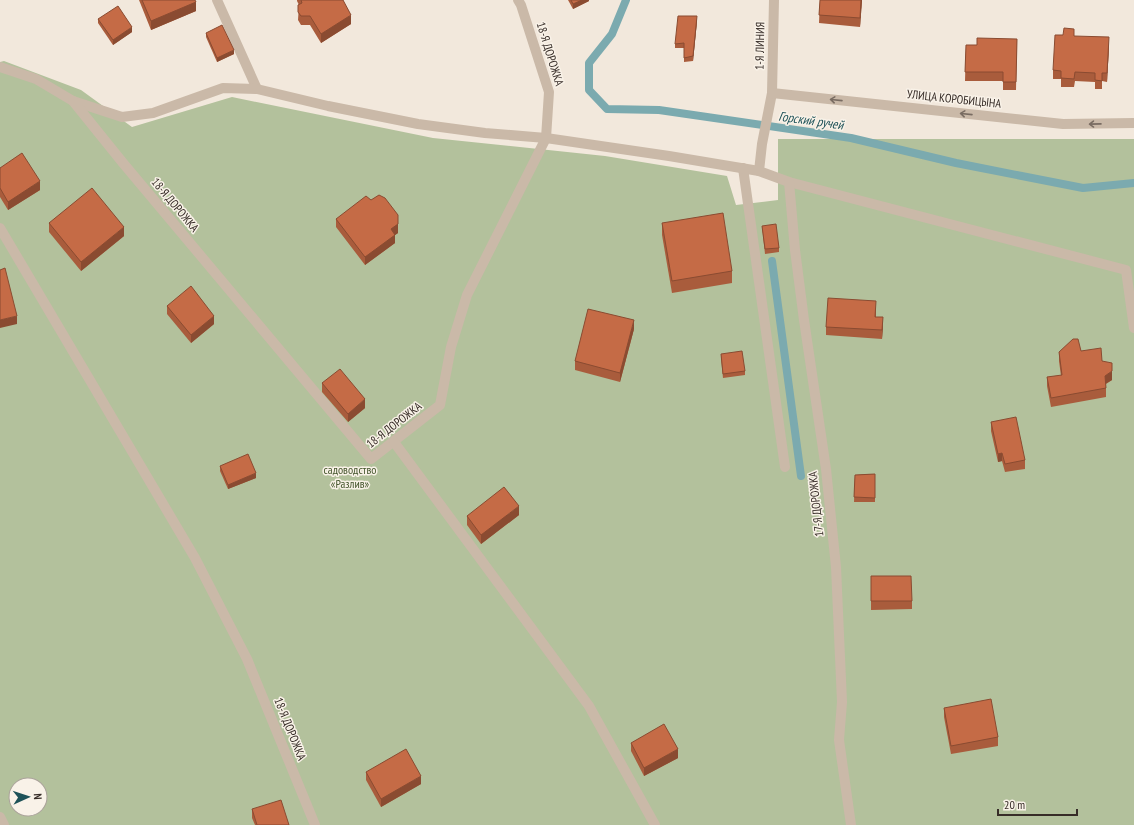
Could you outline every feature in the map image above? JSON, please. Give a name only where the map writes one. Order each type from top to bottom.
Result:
[{"type":"street","points":[[216,0],[256,89]]},
{"type":"street","name":"18-Я ДОРОЖКА","points":[[73,101],[128,170],[371,459],[440,404],[452,347],[467,295],[546,138],[549,92],[521,5],[518,0]]},
{"type":"street","name":"1-Я ЛИНИЯ","points":[[759,171],[762,144],[772,93],[774,0]]},
{"type":"street","points":[[0,67],[36,79],[73,101],[122,117],[153,113],[223,88],[256,89],[328,106],[418,124],[485,133],[546,138],[759,171],[789,182],[1126,270],[1134,328]]},
{"type":"street","name":"УЛИЦА КОРОБИЦЫНА","points":[[772,93],[1063,124],[1134,123]]},
{"type":"street","points":[[743,168],[785,467]]},
{"type":"street","name":"17-Я ДОРОЖКА","points":[[789,182],[795,250],[826,469],[835,559],[842,702],[839,740],[851,825]]},
{"type":"street","name":"18-Я ДОРОЖКА","points":[[0,228],[195,558],[247,659],[315,825]]},
{"type":"street","points":[[394,442],[589,706],[656,825]]},
{"type":"street","points":[[0,817],[4,825]]},
{"type":"green space","name":"садоводство «Разлив»","points":[[4,61],[81,90],[132,127],[232,97],[433,138],[605,156],[727,176],[736,205],[778,200],[778,139],[1134,139],[1134,825],[0,825],[0,62]]},
{"type":"building","points":[[142,0],[195,0],[196,2],[151,21]]},
{"type":"building","points":[[301,0],[343,0],[351,15],[321,34],[310,16],[301,16],[298,12],[298,5],[302,3]]},
{"type":"building","points":[[571,0],[582,0],[573,4]]},
{"type":"building","points":[[820,0],[861,0],[860,18],[819,15]]},
{"type":"building","points":[[118,6],[132,27],[113,40],[98,19]]},
{"type":"building","points":[[678,16],[697,16],[693,56],[684,58],[684,43],[675,44]]},
{"type":"building","points":[[222,25],[234,50],[217,58],[206,33]]},
{"type":"building","points":[[1064,28],[1074,29],[1074,36],[1109,37],[1107,73],[1102,73],[1102,81],[1095,80],[1095,73],[1075,72],[1074,79],[1061,78],[1061,71],[1053,70],[1055,35],[1063,35]]},
{"type":"building","points":[[977,38],[1017,39],[1016,82],[1003,82],[1003,72],[965,72],[966,45],[977,45]]},
{"type":"building","points":[[22,153],[40,181],[8,202],[0,188],[0,168]]},
{"type":"building","points":[[92,188],[124,227],[81,262],[49,223]]},
{"type":"building","points":[[379,195],[385,198],[398,215],[398,224],[391,229],[395,235],[365,257],[336,219],[366,196],[371,200]]},
{"type":"building","points":[[723,213],[732,271],[672,281],[662,223]]},
{"type":"building","points":[[776,224],[779,248],[765,249],[762,226]]},
{"type":"building","points":[[5,268],[17,316],[0,320],[0,270]]},
{"type":"building","points":[[191,286],[214,316],[191,335],[167,306]]},
{"type":"building","points":[[828,298],[876,301],[875,317],[883,317],[882,330],[826,327]]},
{"type":"building","points":[[588,309],[634,320],[620,373],[575,361]]},
{"type":"building","points":[[1073,339],[1078,339],[1081,351],[1101,348],[1102,361],[1112,363],[1112,371],[1105,376],[1106,388],[1051,398],[1047,377],[1062,375],[1059,352]]},
{"type":"building","points":[[742,351],[745,371],[723,374],[721,354]]},
{"type":"building","points":[[340,369],[365,399],[348,414],[322,383]]},
{"type":"building","points":[[1016,417],[1025,460],[1005,464],[1002,453],[998,454],[991,422]]},
{"type":"building","points":[[248,454],[256,473],[228,485],[220,466]]},
{"type":"building","points":[[875,474],[875,498],[854,497],[855,475]]},
{"type":"building","points":[[504,487],[519,506],[481,535],[467,516]]},
{"type":"building","points":[[871,576],[911,576],[912,601],[871,601]]},
{"type":"building","points":[[991,699],[998,737],[951,746],[944,708]]},
{"type":"building","points":[[664,724],[678,749],[644,768],[631,743]]},
{"type":"building","points":[[406,749],[421,776],[381,799],[366,772]]},
{"type":"building","points":[[281,800],[289,825],[257,825],[252,809]]},
{"type":"waterway","name":"Горский ручей","points":[[626,0],[612,34],[589,63],[589,90],[607,109],[659,110],[851,138],[956,163],[1083,188],[1134,183]]},
{"type":"waterway","points":[[772,261],[801,476]]}]
